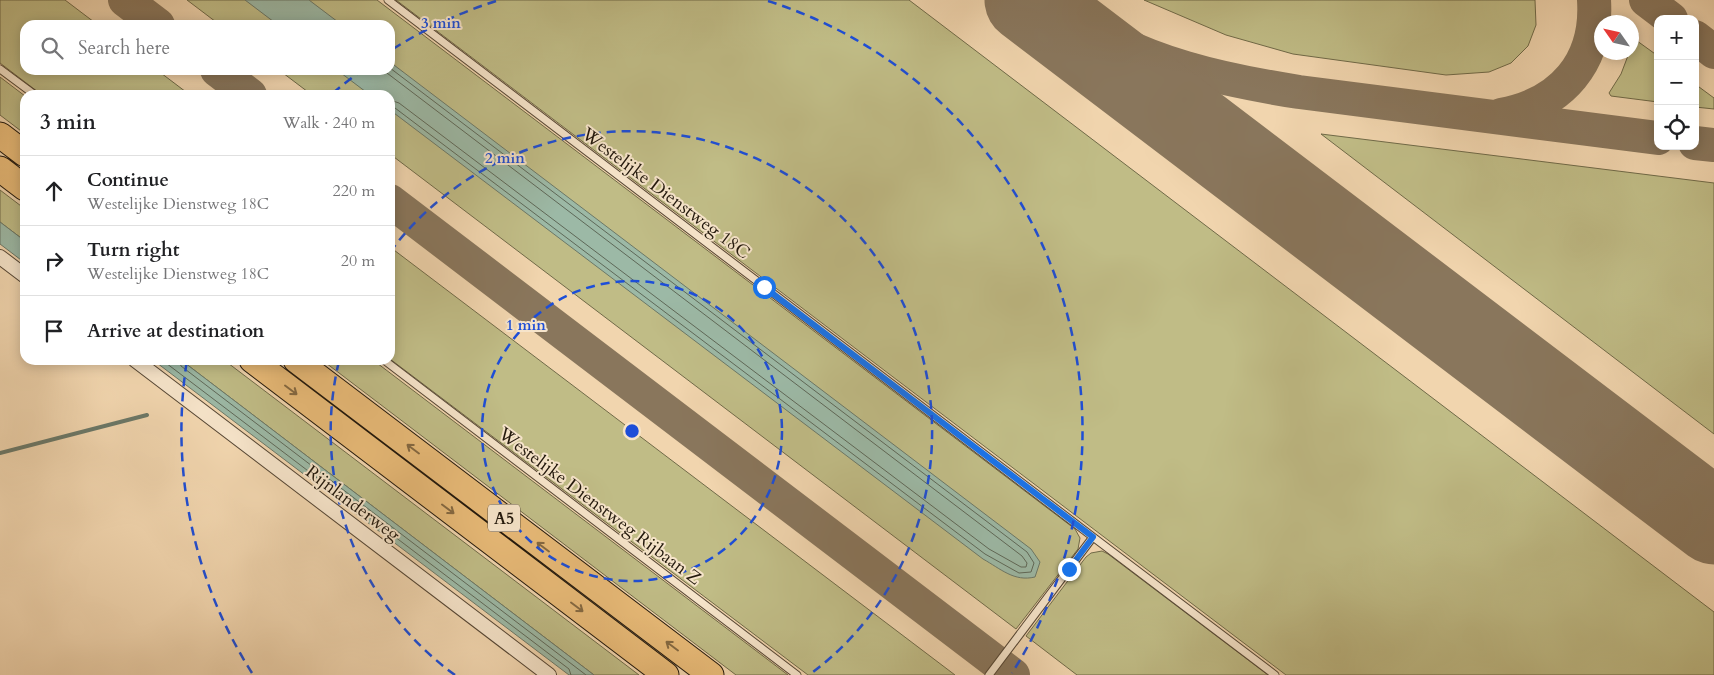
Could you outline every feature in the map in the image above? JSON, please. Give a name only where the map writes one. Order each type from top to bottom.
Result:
[{"type":"highway","points":[[0,135],[20,150]]},
{"type":"highway","points":[[0,168],[20,184]]},
{"type":"highway","name":"A5","points":[[259,365],[666,675]]},
{"type":"highway","name":"A5","points":[[303,365],[711,675]]},
{"type":"street","points":[[0,257],[20,272]]},
{"type":"street","name":"Rijnlanderweg","points":[[142,365],[549,675]]},
{"type":"lane","name":"Westelijke Dienstweg 18C","points":[[388,0],[1276,675]]},
{"type":"lane","points":[[0,69],[28,90]]},
{"type":"lane","name":"Westelijke Dienstweg Rijbaan Z","points":[[391,365],[797,675]]},
{"type":"lane","points":[[989,675],[1093,537]]},
{"type":"shaded area","points":[[0,0],[65,0],[91,20],[20,20],[20,75],[164,75],[183,90],[35,90],[0,63]]},
{"type":"shaded area","points":[[187,0],[377,0],[1075,529],[1080,538],[1078,549],[1016,629],[395,158],[395,90],[305,90],[286,75],[395,75],[395,20],[213,20]]},
{"type":"shaded area","points":[[396,0],[909,0],[1714,612],[1714,675],[1286,675]]},
{"type":"shaded area","points":[[1144,0],[1535,0],[1536,25],[1528,46],[1511,63],[1489,72],[1446,75],[1293,54],[1226,35]]},
{"type":"shaded area","points":[[1639,42],[1654,53],[1654,101],[1611,96],[1609,93],[1621,74],[1626,60],[1639,60]]},
{"type":"shaded area","points":[[0,77],[20,92],[20,130],[0,115]]},
{"type":"shaded area","points":[[1699,87],[1714,98],[1714,109],[1699,107]]},
{"type":"shaded area","points":[[1321,134],[1714,183],[1714,434]]},
{"type":"shaded area","points":[[0,190],[20,205],[20,237],[0,222]]},
{"type":"shaded area","points":[[395,251],[955,675],[808,675],[395,363]]},
{"type":"shaded area","points":[[188,365],[231,365],[639,675],[594,675]]},
{"type":"shaded area","points":[[329,365],[380,365],[788,675],[736,675]]},
{"type":"shaded area","points":[[1102,551],[1268,675],[1077,675],[1026,636],[1086,557],[1091,553]]},
{"type":"water","points":[[245,0],[309,0],[335,20],[271,20]]},
{"type":"water","points":[[395,66],[1031,549],[1040,562],[1035,577],[1021,578],[1014,576],[983,559],[395,114],[395,90],[363,90],[344,75],[395,75]]},
{"type":"water","points":[[0,222],[20,237],[20,259],[0,244]]},
{"type":"water","points":[[160,365],[188,365],[594,675],[569,675]]},
{"type":"waterway","points":[[0,453],[147,415]]},
{"type":"taxiway","points":[[125,0],[151,20]]},
{"type":"taxiway","points":[[1037,0],[1073,20],[1147,55],[1228,79],[1299,92],[1654,137]]},
{"type":"taxiway","points":[[1501,115],[1542,101],[1572,77],[1590,43],[1594,22],[1594,0]]},
{"type":"taxiway","points":[[1646,0],[1666,15]]},
{"type":"taxiway","points":[[1699,40],[1714,52]]},
{"type":"taxiway","points":[[224,75],[243,90]]},
{"type":"taxiway","points":[[1699,143],[1714,145]]},
{"type":"taxiway","points":[[395,205],[1013,675]]},
{"type":"runway","points":[[1027,0],[1714,522]]},
{"type":"route","points":[[764,287],[1093,537],[1069,569]]}]
